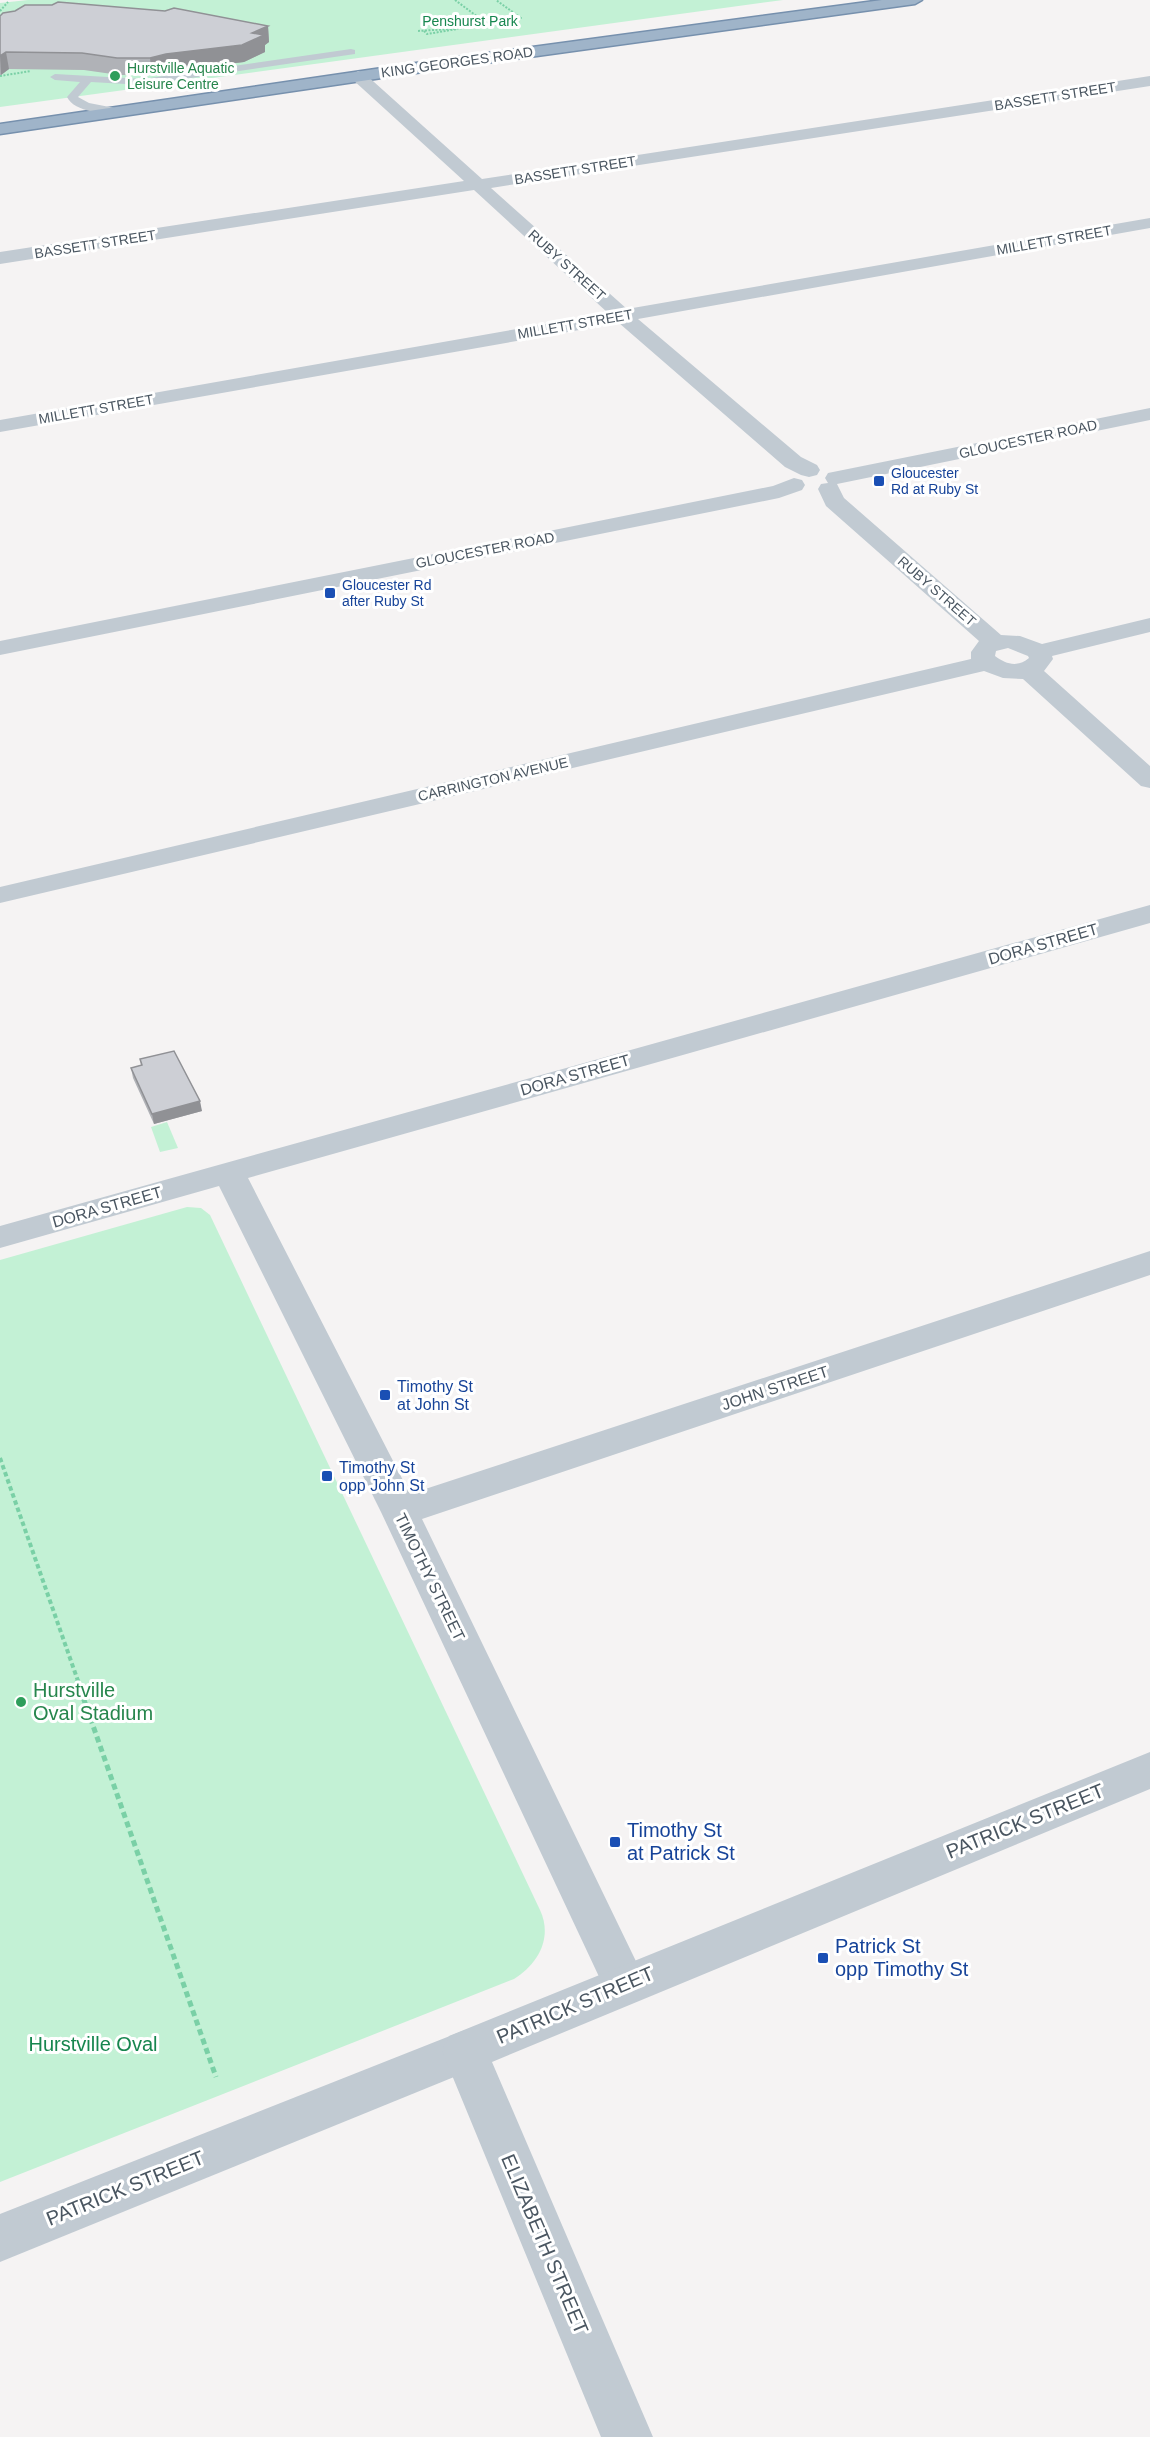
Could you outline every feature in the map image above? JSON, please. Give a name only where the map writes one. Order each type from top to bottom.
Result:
[{"type":"highway","name":"KING GEORGES ROAD","points":[[0,116],[840,0]]},
{"type":"highway","name":"KING GEORGES ROAD","points":[[0,129],[358,76],[915,0]]},
{"type":"street","name":"RUBY STREET","points":[[358,76],[623,315],[793,462],[801,478]]},
{"type":"street","name":"BASSETT STREET","points":[[0,258],[1150,81]]},
{"type":"street","name":"MILLETT STREET","points":[[0,426],[1150,223]]},
{"type":"street","name":"GLOUCESTER ROAD","points":[[0,648],[767,493],[801,478],[810,491],[832,484],[1150,414]]},
{"type":"street","name":"RUBY STREET","points":[[832,484],[834,501],[991,653]]},
{"type":"street","points":[[1150,625],[1033,661],[1150,780]]},
{"type":"street","name":"CARRINGTON AVENUE","points":[[0,895],[991,653],[1020,642],[1033,661]]},
{"type":"street","name":"DORA STREET","points":[[0,1237],[1150,914]]},
{"type":"street","name":"TIMOTHY STREET","points":[[229,1173],[400,1512],[626,1984]]},
{"type":"street","name":"JOHN STREET","points":[[400,1512],[1150,1263]]},
{"type":"street","name":"PATRICK STREET","points":[[0,2238],[465,2051],[1150,1770]]},
{"type":"street","name":"ELIZABETH STREET","points":[[465,2051],[627,2437]]},
{"type":"lane","points":[[55,77],[87,80],[98,86],[143,82],[351,52]]},
{"type":"lane","points":[[87,80],[72,97],[78,104],[121,112]]},
{"type":"path","points":[[455,0],[486,23]]},
{"type":"path","points":[[462,26],[521,18],[496,0]]},
{"type":"path","points":[[0,11],[8,2]]},
{"type":"path","points":[[418,31],[427,34],[465,28],[458,23]]},
{"type":"path","points":[[0,76],[35,71]]},
{"type":"path","points":[[0,1458],[216,2077]]},
{"type":"green space","name":"Hurstville Aquatic Leisure Centre","points":[[28,0],[783,0],[0,107],[0,3]]},
{"type":"green space","points":[[167,1122],[178,1148],[160,1152],[151,1127]]},
{"type":"green space","name":"Hurstville Oval","points":[[187,1207],[201,1208],[210,1215],[540,1910],[544,1920],[544,1940],[530,1966],[514,1979],[0,2182],[0,1260]]},
{"type":"building","points":[[58,2],[165,11],[174,8],[268,26],[252,33],[264,35],[242,45],[150,58],[117,58],[82,53],[6,52],[0,56],[0,16],[3,13],[15,11],[25,5],[52,5]]},
{"type":"building","points":[[174,1051],[200,1101],[152,1114],[131,1068],[142,1065],[140,1059]]},
{"type":"place","name":"Hurstville Aquatic Leisure Centre","points":[[115,76]]},
{"type":"place","name":"Gloucester Rd at Ruby St","points":[[879,481]]},
{"type":"place","name":"Gloucester Rd after Ruby St","points":[[330,593]]},
{"type":"place","name":"Timothy St at John St","points":[[385,1395]]},
{"type":"place","name":"Timothy St opp John St","points":[[327,1476]]},
{"type":"place","name":"Hurstville Oval Stadium","points":[[21,1702]]},
{"type":"place","name":"Timothy St at Patrick St","points":[[615,1842]]},
{"type":"place","name":"Patrick St opp Timothy St","points":[[823,1958]]},
{"type":"park label","name":"Penshurst Park","points":[[470,21]]}]
